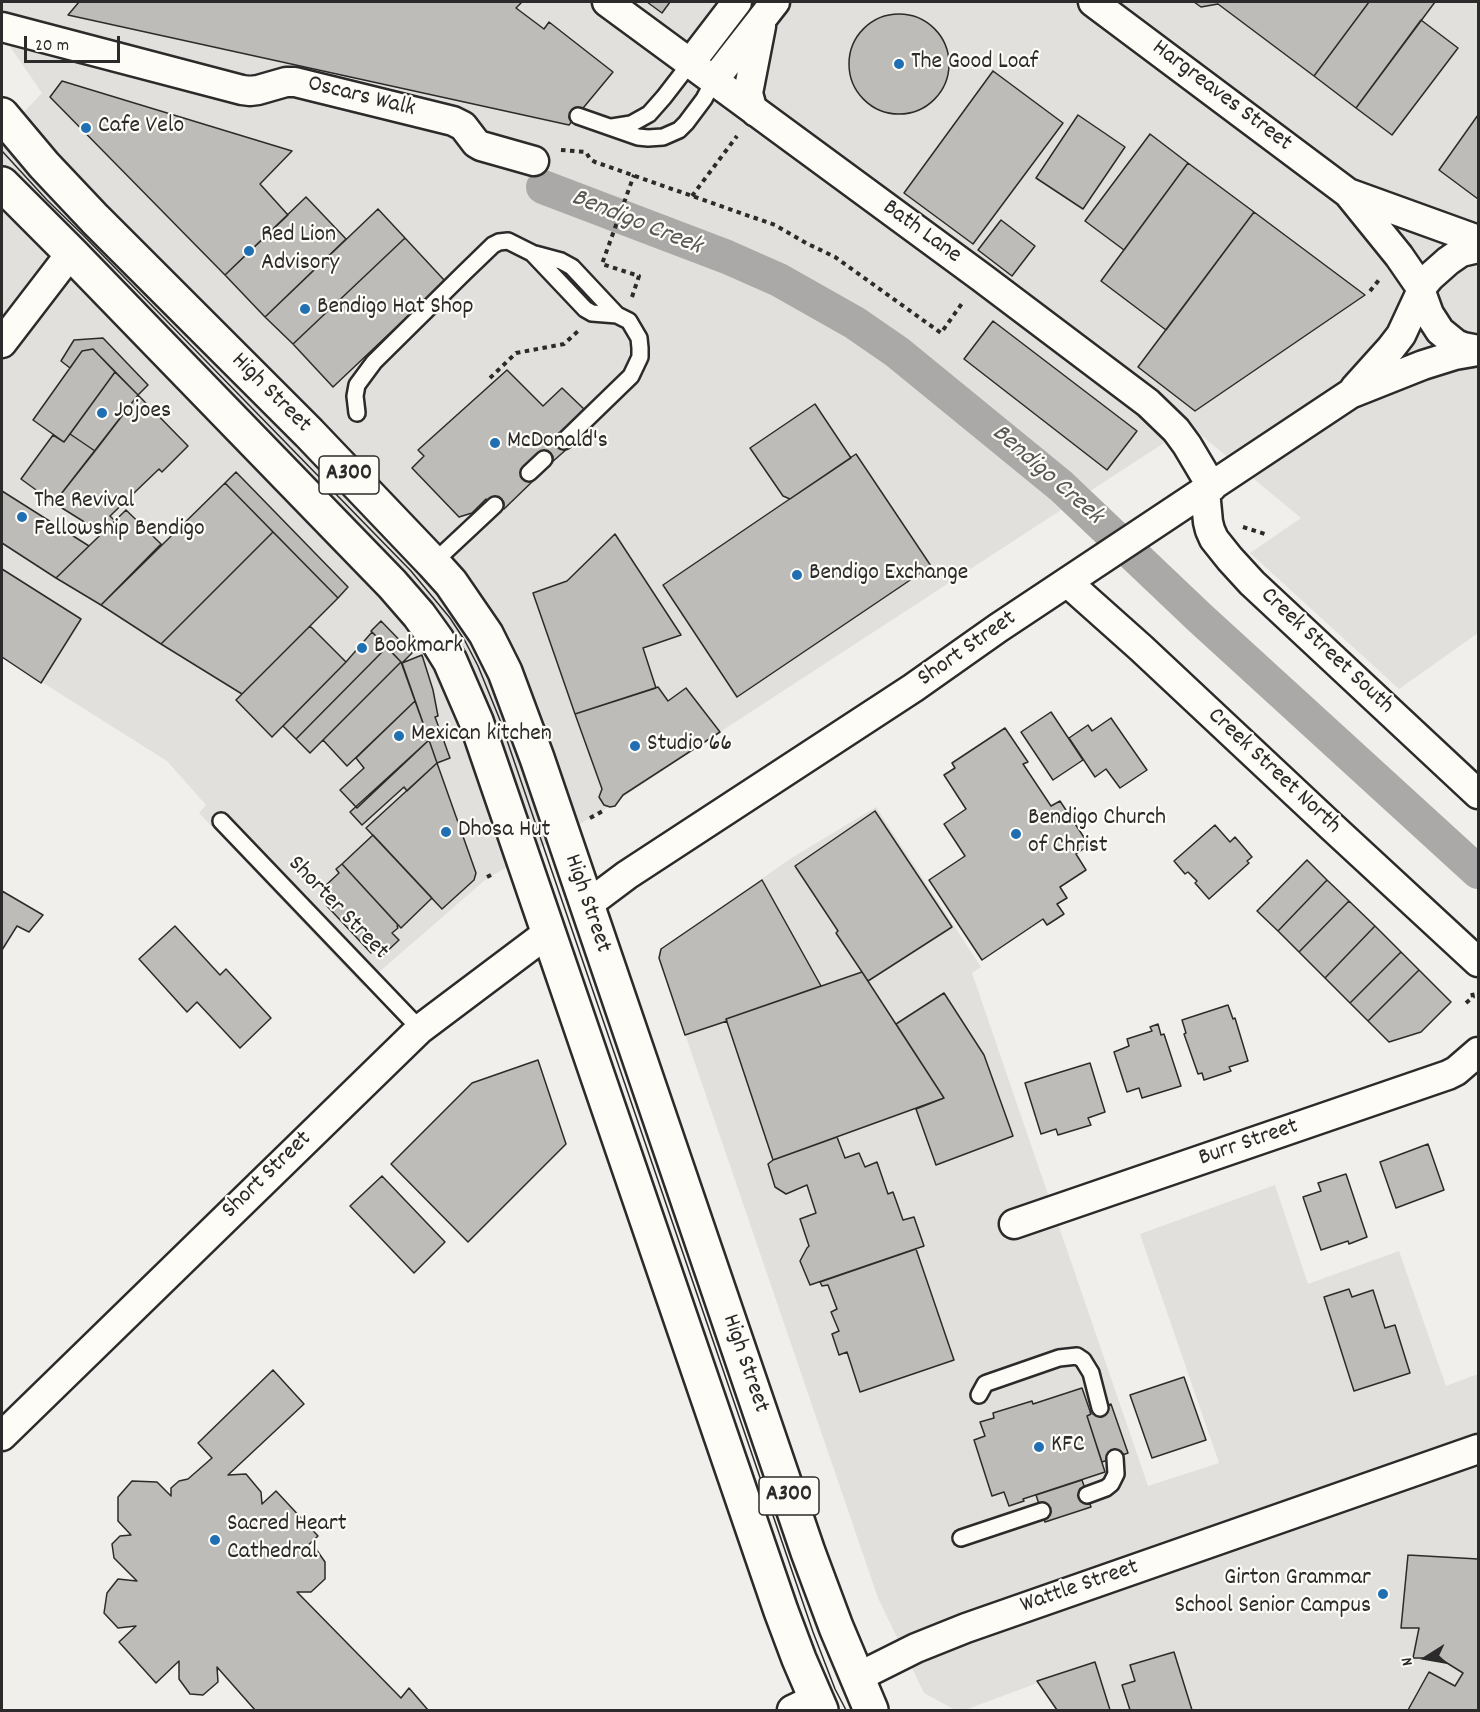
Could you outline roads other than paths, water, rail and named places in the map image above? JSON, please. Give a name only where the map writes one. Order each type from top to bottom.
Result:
[{"type":"highway","name":"High Street","points":[[2,115],[44,165],[95,219],[325,449],[433,563],[451,583],[480,624],[501,663],[537,758],[808,1552],[856,1678],[872,1710]]},
{"type":"highway","name":"High Street","points":[[2,184],[419,615],[450,661],[476,721],[549,932],[781,1611],[809,1707]]},
{"type":"highway","points":[[71,253],[95,219]]},
{"type":"highway","points":[[293,483],[325,449]]},
{"type":"highway","points":[[549,932],[587,905]]},
{"type":"highway","points":[[809,1707],[856,1678]]},
{"type":"street","name":"Bath Lane","points":[[607,2],[714,80],[748,123],[981,277],[1148,403],[1163,416],[1187,445],[1209,489]]},
{"type":"street","points":[[691,62],[737,2]]},
{"type":"street","name":"Hargreaves Street","points":[[1094,2],[1348,193],[1399,256],[1421,290],[1429,314],[1440,330],[1456,344],[1479,351]]},
{"type":"street","points":[[714,80],[769,10]]},
{"type":"street","points":[[748,123],[752,108],[748,93],[769,10]]},
{"type":"street","name":"Oscars Walk","points":[[2,27],[250,92],[286,82],[295,82],[442,118],[463,126],[481,146],[534,161]]},
{"type":"street","name":"Hargreaves Street","points":[[1348,193],[1479,240]]},
{"type":"street","name":"Short Street","points":[[1350,394],[1396,341],[1409,320],[1421,290],[1440,267],[1461,252],[1479,248]]},
{"type":"street","points":[[2,343],[71,253]]},
{"type":"street","name":"Short Street","points":[[587,905],[627,875],[913,688],[1350,394],[1423,365],[1455,355],[1479,351]]},
{"type":"street","name":"Creek Street South","points":[[1209,489],[1208,522],[1210,530],[1214,539],[1230,559],[1260,591],[1479,794]]},
{"type":"street","name":"Creek Street North","points":[[1078,575],[1141,648],[1479,962]]},
{"type":"street","name":"Short Street","points":[[2,1436],[420,1029],[549,932]]},
{"type":"street","name":"Burr Street","points":[[1014,1224],[1448,1075],[1479,1052]]},
{"type":"street","name":"Wattle Street","points":[[856,1678],[900,1656],[966,1628],[1479,1449]]},
{"type":"lane","points":[[612,127],[631,124],[649,114],[691,62]]},
{"type":"lane","points":[[578,116],[638,137],[655,138],[671,134],[679,130],[693,116],[714,80]]},
{"type":"lane","points":[[357,413],[355,396],[357,385],[374,362],[493,245],[508,242],[572,267],[617,315],[629,321],[639,338],[640,357],[631,376],[564,441]]},
{"type":"lane","points":[[529,473],[544,459]]},
{"type":"lane","points":[[433,563],[495,505]]},
{"type":"lane","name":"Shorter Street","points":[[221,821],[420,1029]]},
{"type":"lane","points":[[979,1395],[987,1383],[1059,1358],[1077,1356],[1083,1360],[1091,1373],[1100,1408]]},
{"type":"lane","points":[[1087,1495],[1111,1484],[1116,1474],[1115,1458]]},
{"type":"lane","points":[[961,1538],[1042,1511]]},
{"type":"waterway","name":"Bendigo Creek","points":[[543,187],[727,257],[779,280],[855,323],[897,352],[1061,486],[1200,618],[1478,872]]},
{"type":"tram line","points":[[2,151],[47,200],[411,571],[450,618],[465,641],[500,720],[813,1632],[835,1689],[846,1710]]},
{"type":"place","name":"The Good Loaf","points":[[899,64]]},
{"type":"place","name":"Cafe Velo","points":[[86,128]]},
{"type":"place","name":"Red Lion Advisory","points":[[249,251]]},
{"type":"place","name":"Bendigo Hat Shop","points":[[305,309]]},
{"type":"place","name":"Jojoes","points":[[102,413]]},
{"type":"place","name":"McDonald's","points":[[495,443]]},
{"type":"place","name":"The Revival Fellowship Bendigo","points":[[22,517]]},
{"type":"place","name":"Bendigo Exchange","points":[[797,575]]},
{"type":"place","name":"Bookmark","points":[[362,648]]},
{"type":"place","name":"Mexican kitchen","points":[[399,736]]},
{"type":"place","name":"Studio 66","points":[[635,746]]},
{"type":"place","name":"Dhosa Hut","points":[[446,832]]},
{"type":"place","name":"Bendigo Church of Christ","points":[[1016,834]]},
{"type":"place","name":"KFC","points":[[1039,1447]]},
{"type":"place","name":"Sacred Heart Cathedral","points":[[215,1540]]},
{"type":"place","name":"Girton Grammar School Senior Campus","points":[[1383,1594]]}]
